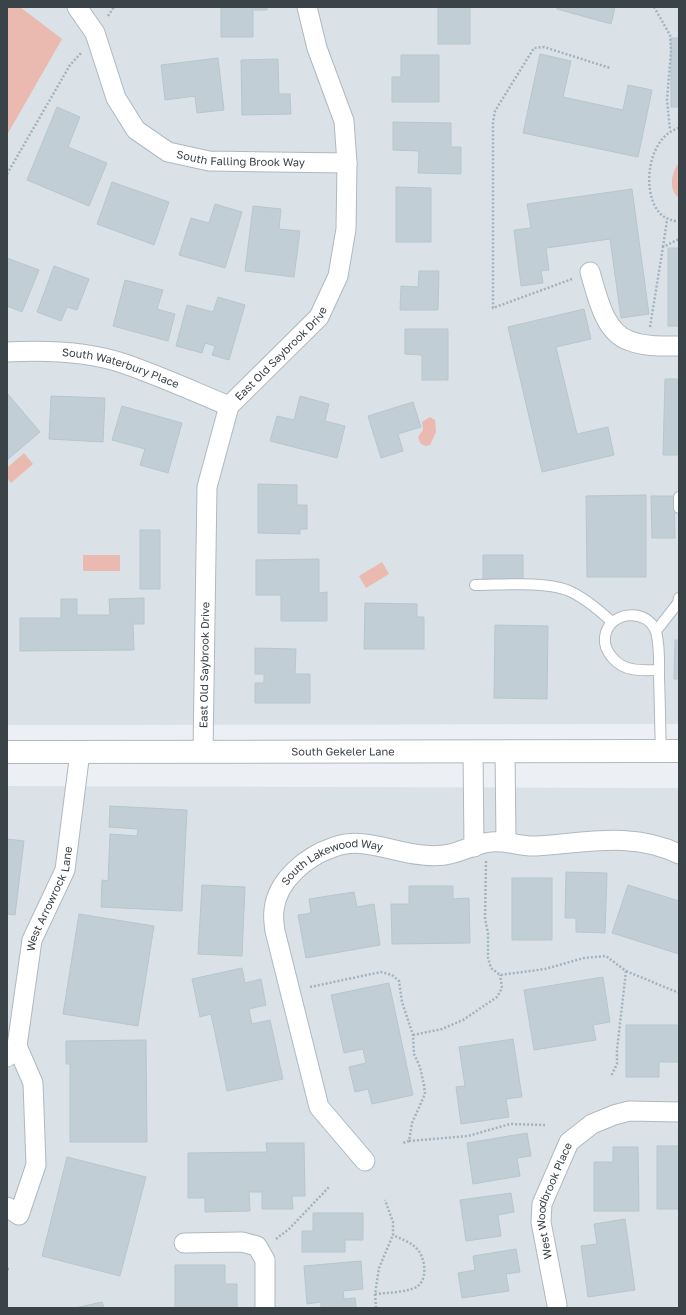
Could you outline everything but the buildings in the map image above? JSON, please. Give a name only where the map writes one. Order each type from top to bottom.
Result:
[{"type":"street","name":"South Falling Brook Way","points":[[76,7],[95,33],[116,98],[136,130],[168,152],[209,161],[347,163]]},
{"type":"street","name":"East Old Saybrook Drive","points":[[202,751],[207,488],[229,406],[319,317],[338,276],[346,229],[347,163],[344,121],[316,48],[307,7]]},
{"type":"street","points":[[590,272],[599,303],[614,330],[629,341],[648,345],[679,346]]},
{"type":"street","name":"South Waterbury Place","points":[[7,352],[43,350],[84,355],[124,363],[229,406]]},
{"type":"street","points":[[473,751],[474,847]]},
{"type":"street","points":[[505,751],[506,841]]},
{"type":"street","name":"South Gekeler Lane","points":[[7,752],[670,751]]},
{"type":"street","name":"West Arrowrock Lane","points":[[7,1207],[19,1215],[36,1166],[33,1083],[12,1052],[32,940],[65,870],[80,752]]},
{"type":"street","name":"South Lakewood Way","points":[[365,1161],[319,1107],[275,931],[274,910],[280,889],[292,873],[304,863],[335,846],[354,843],[368,844],[422,855],[449,855],[489,842],[506,841],[534,846],[612,839],[664,847],[679,854]]},
{"type":"street","name":"West Woodbrook Place","points":[[557,1305],[541,1222],[542,1204],[569,1142],[592,1124],[614,1115],[629,1111],[679,1112]]},
{"type":"street","points":[[184,1243],[242,1242],[257,1246],[265,1260],[265,1308]]},
{"type":"lane","points":[[679,497],[679,508]]},
{"type":"lane","points":[[475,585],[553,586],[568,591],[592,605],[612,622]]},
{"type":"lane","points":[[656,631],[678,603],[679,598]]},
{"type":"lane","points":[[659,670],[631,669],[616,662],[607,651],[605,638],[608,625],[618,618],[630,614],[641,616],[650,623],[656,631],[659,670],[670,751]]},
{"type":"path","points":[[654,7],[670,35],[671,51],[667,100],[670,130]]},
{"type":"path","points":[[590,272],[493,308],[493,122],[495,111],[534,48],[544,47],[610,68]]},
{"type":"path","points":[[7,174],[70,65],[82,52]]},
{"type":"path","points":[[679,128],[670,130],[660,140],[651,160],[650,180],[653,203],[658,212],[667,220],[679,222]]},
{"type":"path","points":[[648,345],[667,220]]},
{"type":"path","points":[[663,247],[679,239]]},
{"type":"path","points":[[415,1034],[442,1029],[463,1020],[498,997],[502,988],[500,975],[491,968],[488,958],[488,933],[485,919],[486,861]]},
{"type":"path","points":[[500,975],[545,969],[584,958],[606,956],[626,971],[679,994]]},
{"type":"path","points":[[611,1076],[617,1064],[626,971]]},
{"type":"path","points":[[309,987],[376,972],[392,975],[399,981],[402,1002],[415,1034],[414,1054],[420,1067],[425,1094],[412,1123],[409,1141]]},
{"type":"path","points":[[403,1144],[409,1141],[468,1136],[510,1124],[545,1125]]},
{"type":"path","points":[[272,1241],[289,1229],[330,1186]]},
{"type":"path","points":[[376,1308],[375,1294],[379,1268],[392,1235],[392,1222],[385,1200]]},
{"type":"path","points":[[375,1294],[409,1289],[418,1286],[424,1279],[424,1268],[418,1249],[407,1241],[392,1235]]},
{"type":"shaded area","points":[[7,7],[679,7],[679,724],[7,725]]},
{"type":"shaded area","points":[[7,7],[20,7],[62,39],[7,135]]},
{"type":"shaded area","points":[[679,163],[679,198],[673,190],[672,181],[674,171]]},
{"type":"shaded area","points":[[430,417],[435,420],[436,432],[430,445],[425,446],[420,443],[418,437],[423,430],[422,422]]},
{"type":"shaded area","points":[[24,453],[33,464],[11,483],[7,478],[7,468]]},
{"type":"shaded area","points":[[83,555],[120,555],[120,571],[83,571]]},
{"type":"shaded area","points":[[382,562],[389,574],[366,588],[359,576]]},
{"type":"shaded area","points":[[7,786],[679,788],[679,1308],[7,1308]]}]
